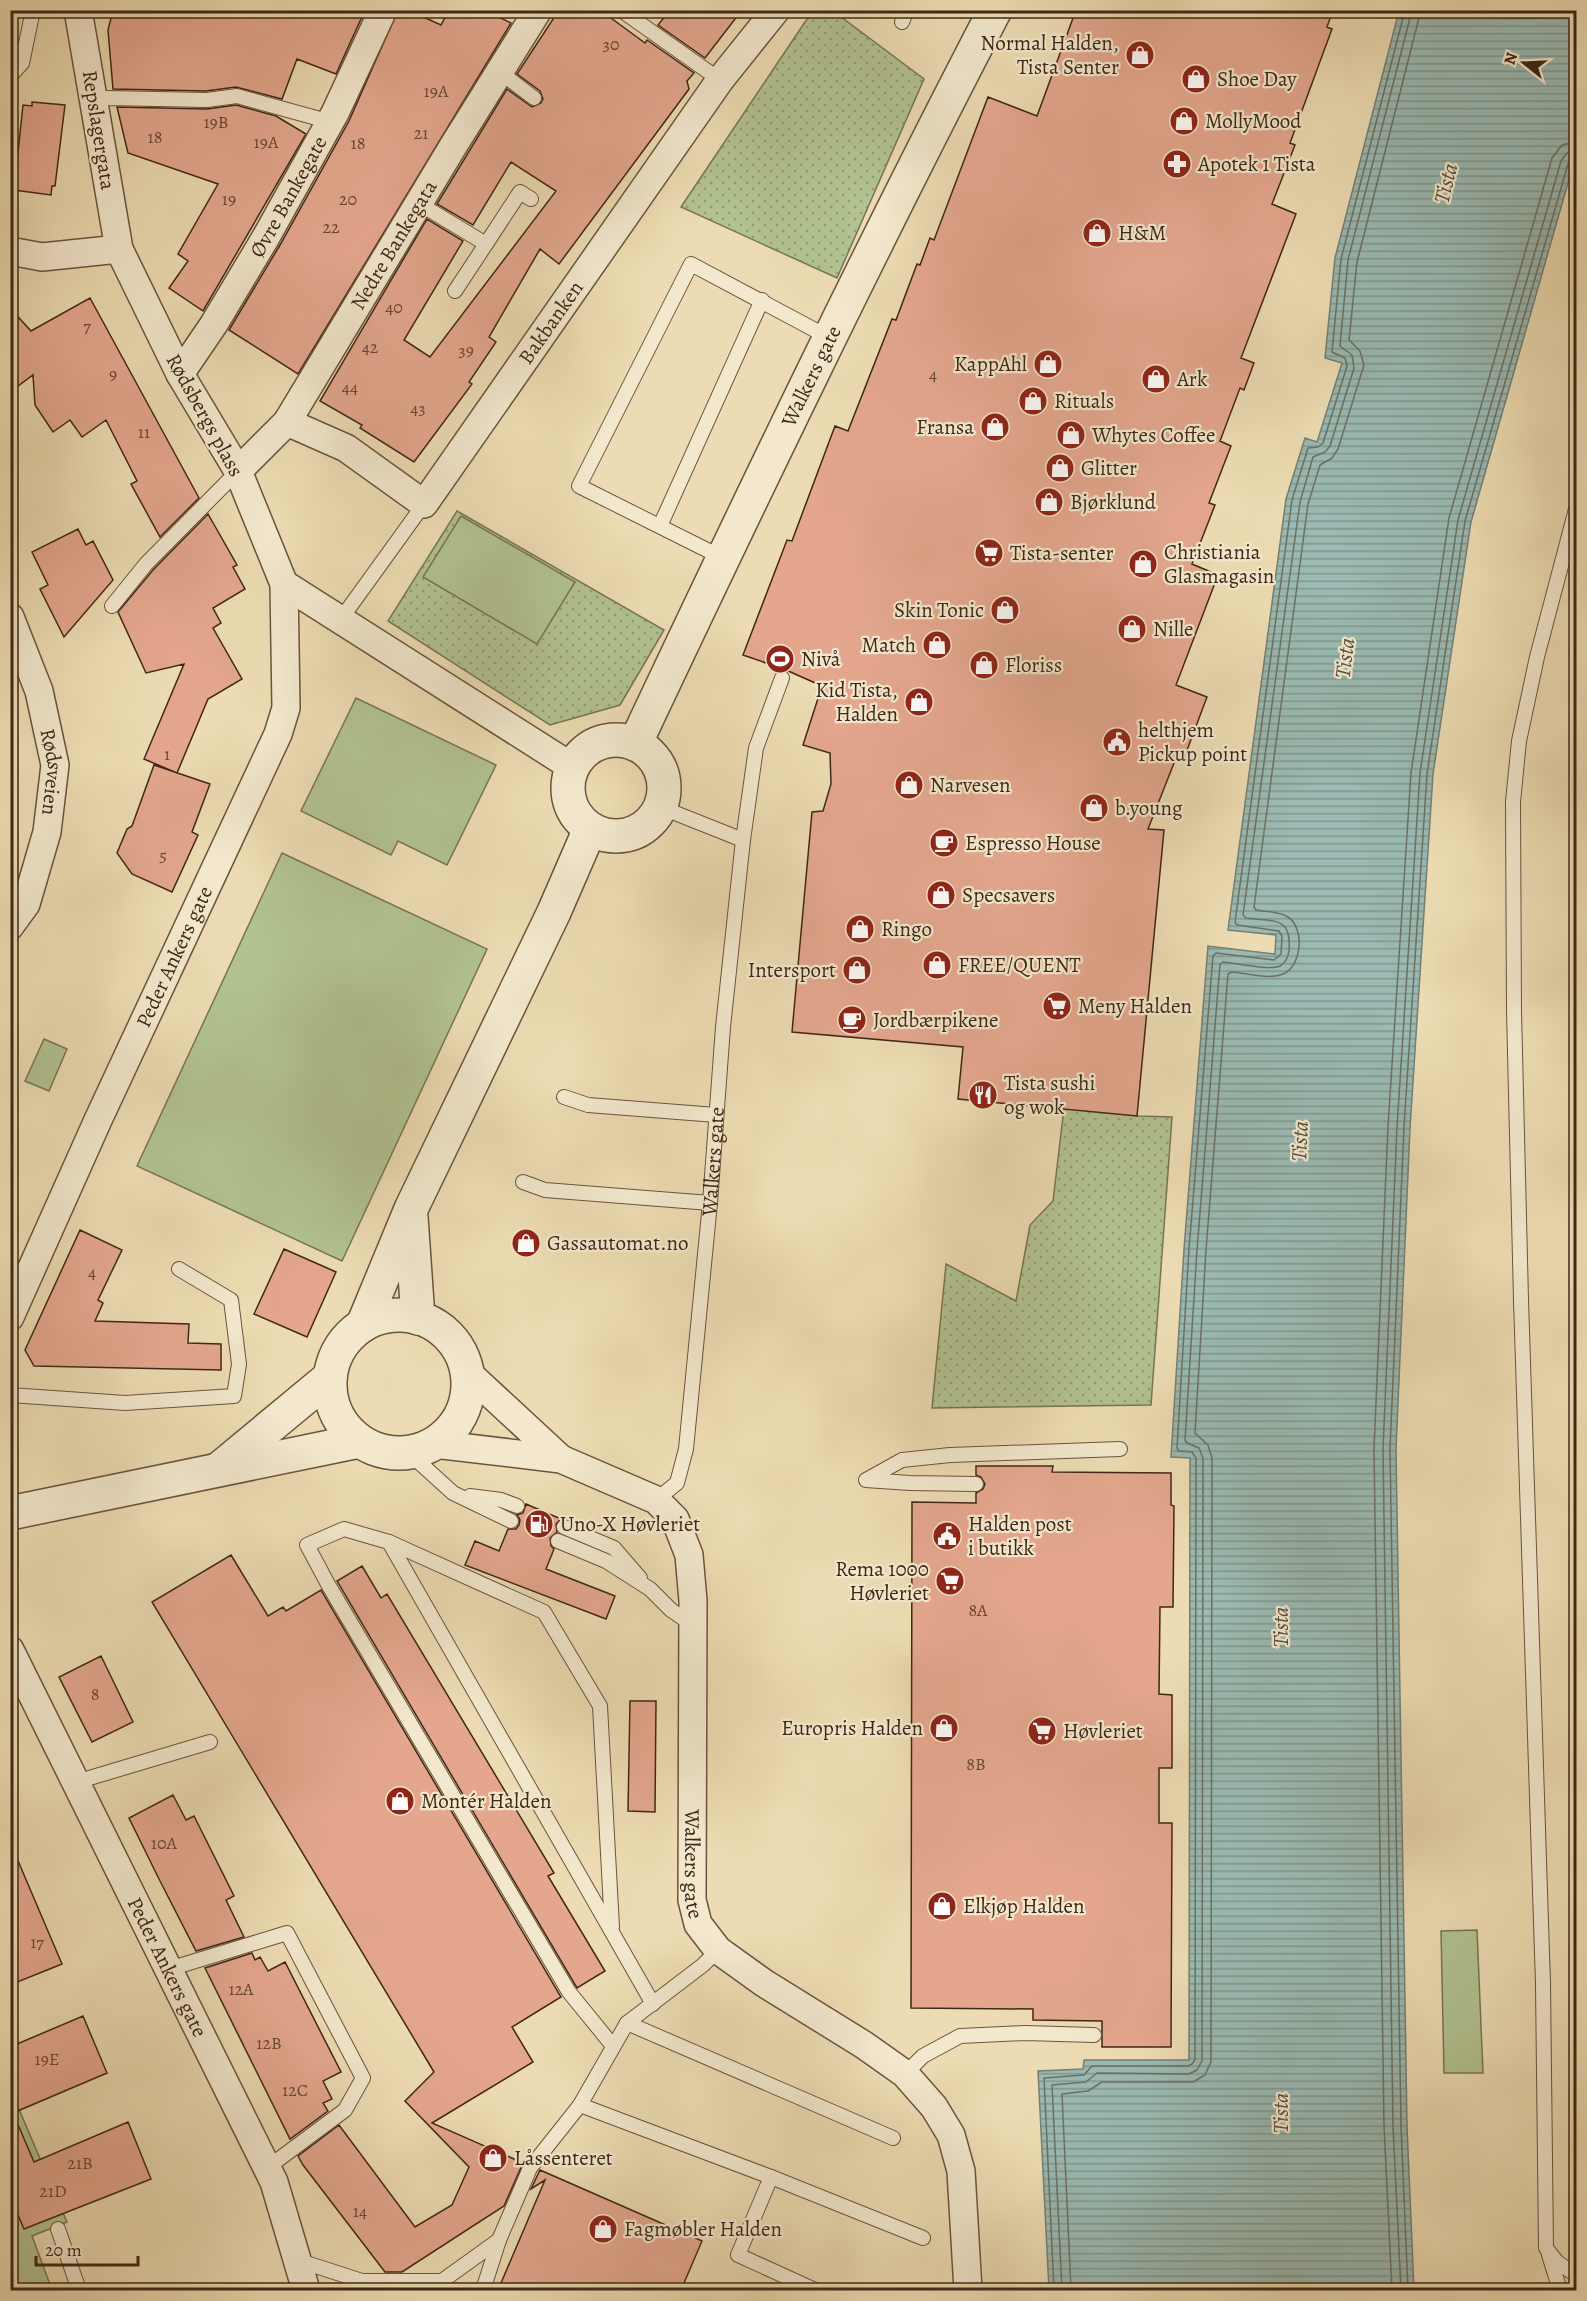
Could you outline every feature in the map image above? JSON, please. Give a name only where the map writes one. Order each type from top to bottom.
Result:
[{"type":"street","name":"Repslagergata","points":[[78,10],[119,249]]},
{"type":"street","name":"Øvre Bankegate","points":[[180,374],[226,305],[331,122],[383,10]]},
{"type":"street","name":"Bakbanken","points":[[424,504],[720,80],[776,10]]},
{"type":"street","name":"Walkers gate","points":[[635,744],[724,558],[818,331],[939,118],[995,10]]},
{"type":"street","name":"Nedre Bankegata","points":[[238,471],[287,422],[418,203],[500,72],[531,12]]},
{"type":"street","points":[[10,251],[42,257],[119,249]]},
{"type":"street","name":"Rødsbergs plass","points":[[119,249],[180,374],[238,471],[284,584]]},
{"type":"street","points":[[287,422],[346,447],[424,504]]},
{"type":"street","points":[[284,584],[572,767]]},
{"type":"street","name":"Peder Ankers gate","points":[[10,1317],[103,1109],[278,734],[285,708],[284,584]]},
{"type":"street","name":"Rødsveien","points":[[10,617],[39,691],[55,765],[47,832],[26,904],[10,926]]},
{"type":"street","points":[[621,740],[635,744],[654,760],[660,770],[663,782],[660,807],[651,821],[630,834],[605,835],[590,829],[577,817],[569,801],[568,784],[572,767],[581,755],[593,746],[606,741],[621,740]]},
{"type":"street","points":[[363,1325],[411,1209],[554,912],[590,829]]},
{"type":"street","points":[[411,1209],[418,1318]]},
{"type":"street","points":[[404,1315],[418,1318],[435,1326],[450,1338],[461,1354],[467,1372],[468,1393],[462,1413],[450,1431],[421,1449],[382,1452],[359,1441],[345,1429],[336,1413],[331,1396],[330,1377],[333,1362],[340,1347],[363,1325],[390,1316],[404,1315]]},
{"type":"street","name":"Walkers gate","points":[[467,1372],[561,1459]]},
{"type":"street","points":[[216,1472],[330,1377]]},
{"type":"street","points":[[10,1513],[359,1441]]},
{"type":"street","name":"Walkers gate","points":[[421,1449],[561,1459],[656,1500],[675,1520],[689,1555],[694,1626],[692,1900],[698,1924],[718,1950],[764,1983],[905,2074],[934,2107],[951,2135],[961,2171],[968,2290]]},
{"type":"street","name":"Peder Ankers gate","points":[[10,1650],[274,2182],[306,2290]]},
{"type":"lane","points":[[10,76],[22,63],[33,10]]},
{"type":"lane","points":[[621,10],[641,16],[720,80]]},
{"type":"lane","points":[[500,72],[534,98]]},
{"type":"lane","points":[[94,100],[108,98],[207,100],[237,96],[331,122]]},
{"type":"lane","points":[[455,291],[520,192],[531,199]]},
{"type":"lane","points":[[418,203],[486,244]]},
{"type":"lane","points":[[724,558],[579,486],[691,264],[818,331]]},
{"type":"lane","points":[[660,526],[762,300]]},
{"type":"lane","points":[[112,606],[146,564],[238,471]]},
{"type":"lane","points":[[341,619],[424,504]]},
{"type":"lane","points":[[1560,2290],[1546,2248],[1542,1972],[1512,879],[1513,802],[1519,741],[1537,657],[1576,509]]},
{"type":"lane","name":"Walkers gate","points":[[656,1500],[677,1483],[686,1449],[710,1203],[723,1027],[743,840],[756,748],[782,678]]},
{"type":"lane","points":[[660,807],[743,840]]},
{"type":"lane","points":[[564,1097],[588,1105],[716,1115]]},
{"type":"lane","points":[[523,1182],[545,1190],[710,1203]]},
{"type":"lane","points":[[10,1395],[125,1403],[234,1395],[239,1364],[231,1299],[179,1269]]},
{"type":"lane","points":[[421,1449],[453,1493],[512,1521]]},
{"type":"lane","points":[[976,1484],[866,1480],[902,1460],[950,1455],[1120,1449]]},
{"type":"lane","points":[[453,1493],[501,1500],[517,1506]]},
{"type":"lane","points":[[564,1527],[614,1548],[671,1610],[694,1626]]},
{"type":"lane","points":[[612,1932],[600,1706],[544,1612],[389,1542],[344,1529],[307,1545],[569,1992],[613,2046]]},
{"type":"lane","points":[[558,1541],[606,1561],[650,1589]]},
{"type":"lane","points":[[389,1542],[652,2004]]},
{"type":"lane","points":[[76,1782],[210,1742]]},
{"type":"lane","points":[[169,1969],[287,1933],[363,2078],[345,2110],[267,2168]]},
{"type":"lane","points":[[483,2290],[499,2240],[530,2168],[580,2105],[627,2023],[703,1965],[718,1950]]},
{"type":"lane","points":[[627,2023],[893,2138]]},
{"type":"lane","points":[[905,2074],[924,2056],[960,2036],[1026,2033],[1094,2035]]},
{"type":"lane","points":[[580,2105],[771,2177],[923,2238]]},
{"type":"lane","points":[[771,2177],[738,2255],[814,2290]]},
{"type":"lane","points":[[58,2229],[79,2290]]},
{"type":"lane","points":[[297,2260],[362,2281],[413,2286],[442,2281],[499,2240]]},
{"type":"lane","points":[[1546,2248],[1557,2262],[1576,2275]]},
{"type":"green space","points":[[813,10],[833,11],[924,79],[837,278],[681,207]]},
{"type":"green space","points":[[457,511],[664,630],[620,705],[550,725],[388,621]]},
{"type":"green space","points":[[461,516],[575,582],[537,644],[423,577]]},
{"type":"green space","points":[[356,698],[496,765],[447,865],[398,841],[391,855],[301,811]]},
{"type":"green space","points":[[282,853],[487,949],[342,1261],[137,1166]]},
{"type":"green space","points":[[44,1039],[67,1049],[49,1091],[25,1081]]},
{"type":"green space","points":[[1064,1108],[1172,1117],[1151,1405],[932,1408],[946,1264],[1016,1301],[1030,1225],[1053,1201]]},
{"type":"green space","points":[[1477,1930],[1483,2073],[1444,2073],[1441,1931]]},
{"type":"green space","points":[[10,2088],[67,2222],[32,2236],[52,2290],[11,2290]]},
{"type":"water","name":"Tista","points":[[1399,11],[1576,11],[1576,155],[1471,522],[1433,774],[1410,1128],[1396,1449],[1407,2126],[1414,2290],[1049,2290],[1038,2071],[1083,2069],[1084,2060],[1189,2060],[1190,1458],[1171,1457],[1184,1249],[1208,946],[1275,954],[1276,935],[1228,930],[1286,499],[1305,438],[1317,442],[1342,363],[1325,358],[1335,258]]},
{"type":"building","points":[[113,10],[365,10],[336,74],[297,59],[282,99],[236,87],[206,91],[113,89],[108,30]]},
{"type":"building","points":[[398,10],[408,10],[441,25],[449,10],[484,10],[511,23],[298,374],[229,330],[280,245],[349,121]]},
{"type":"building","points":[[559,10],[600,10],[645,43],[647,40],[694,73],[687,81],[689,89],[559,264],[540,249],[489,337],[496,342],[469,382],[472,384],[414,462],[360,428],[362,425],[320,401],[427,219],[463,241],[404,340],[430,357],[556,191],[511,162],[473,225],[437,204],[507,89],[532,107],[541,103],[543,99],[540,91],[517,74]]},
{"type":"building","points":[[670,10],[742,10],[705,58],[658,25]]},
{"type":"building","name":"Tista-senter","points":[[1076,10],[1333,10],[1327,27],[1332,29],[1290,143],[1295,145],[1272,204],[1296,214],[1241,358],[1254,363],[1244,390],[1240,388],[1220,441],[1231,446],[1209,503],[1215,505],[1192,564],[1218,575],[1176,685],[1207,697],[1183,761],[1176,758],[1148,829],[1164,830],[1137,1116],[958,1099],[963,1047],[792,1032],[812,812],[823,811],[831,784],[830,753],[803,745],[822,686],[743,655],[787,540],[792,541],[835,426],[848,431],[892,319],[896,320],[917,264],[920,265],[930,238],[934,240],[988,97],[1037,116]]},
{"type":"building","points":[[32,102],[65,105],[55,186],[52,186],[51,195],[14,190],[23,105],[32,106]]},
{"type":"building","points":[[236,105],[276,116],[306,134],[203,311],[169,288],[188,261],[178,254],[218,184],[128,153],[117,107],[207,109]]},
{"type":"building","points":[[90,298],[199,498],[160,537],[131,484],[137,481],[106,420],[82,437],[70,420],[53,432],[35,405],[33,375],[10,392],[10,308],[31,331]]},
{"type":"building","points":[[208,514],[237,565],[233,567],[245,589],[213,608],[221,623],[213,628],[242,679],[208,699],[177,773],[144,759],[184,664],[146,673],[118,612],[153,570]]},
{"type":"building","points":[[78,529],[86,545],[93,541],[113,580],[64,637],[40,589],[48,585],[32,552]]},
{"type":"building","points":[[154,765],[210,784],[192,832],[198,835],[172,892],[132,874],[117,853],[127,829],[132,826]]},
{"type":"building","points":[[80,1230],[122,1250],[98,1300],[103,1303],[95,1321],[189,1324],[188,1343],[221,1344],[221,1370],[34,1366],[25,1350]]},
{"type":"building","points":[[284,1249],[336,1272],[307,1337],[254,1314]]},
{"type":"building","name":"Høvleriet","points":[[976,1466],[1053,1466],[1052,1472],[1171,1473],[1171,1505],[1174,1506],[1173,1607],[1160,1607],[1159,1694],[1172,1695],[1172,1768],[1159,1768],[1159,1823],[1172,1823],[1171,2047],[1102,2047],[1102,2021],[1033,2020],[1033,2009],[911,2008],[912,1502],[976,1503],[976,1493],[983,1489],[985,1484],[981,1477],[976,1475]]},
{"type":"building","points":[[526,1504],[561,1519],[556,1524],[557,1532],[550,1538],[554,1549],[546,1569],[615,1596],[606,1619],[465,1565],[475,1541],[499,1551],[508,1529],[516,1529],[519,1525],[520,1520],[517,1515],[523,1513]]},
{"type":"building","points":[[231,1555],[268,1616],[283,1607],[286,1611],[321,1590],[561,1997],[512,2027],[533,2062],[432,2123],[523,2163],[504,2206],[402,2272],[385,2272],[298,2156],[339,2125],[415,2227],[452,2205],[469,2167],[405,2101],[434,2072],[152,1602]]},
{"type":"building","points":[[362,1566],[381,1598],[387,1594],[554,1873],[548,1876],[605,1971],[577,1988],[337,1581]]},
{"type":"building","points":[[101,1656],[133,1722],[92,1742],[59,1677]]},
{"type":"building","points":[[630,1701],[656,1701],[655,1812],[628,1811]]},
{"type":"building","points":[[173,1795],[186,1820],[194,1816],[234,1896],[226,1900],[244,1937],[196,1951],[160,1881],[129,1818]]},
{"type":"building","points":[[10,1842],[62,1964],[10,1985]]},
{"type":"building","points":[[252,1953],[255,1960],[260,1957],[268,1971],[285,1962],[341,2072],[323,2081],[332,2099],[323,2103],[328,2111],[290,2139],[205,1968]]},
{"type":"building","points":[[83,2016],[107,2073],[13,2113],[34,2162],[128,2122],[151,2179],[24,2229],[10,2196],[10,2047]]},
{"type":"building","points":[[540,2170],[702,2241],[681,2290],[498,2290],[545,2180],[531,2189]]},
{"type":"place","name":"Normal Halden, Tista Senter","points":[[1140,55]]},
{"type":"place","name":"Shoe Day","points":[[1196,79]]},
{"type":"place","name":"MollyMood","points":[[1184,121]]},
{"type":"place","name":"Apotek 1 Tista","points":[[1177,164]]},
{"type":"place","name":"H&M","points":[[1097,233]]},
{"type":"place","name":"KappAhl","points":[[1048,364]]},
{"type":"place","name":"Ark","points":[[1156,379]]},
{"type":"place","name":"Rituals","points":[[1033,401]]},
{"type":"place","name":"Fransa","points":[[995,427]]},
{"type":"place","name":"Whytes Coffee","points":[[1071,435]]},
{"type":"place","name":"Glitter","points":[[1060,468]]},
{"type":"place","name":"Bjørklund","points":[[1049,502]]},
{"type":"place","name":"Tista-senter","points":[[989,553]]},
{"type":"place","name":"Christiania Glasmagasin","points":[[1143,564]]},
{"type":"place","name":"Skin Tonic","points":[[1005,610]]},
{"type":"place","name":"Nille","points":[[1132,629]]},
{"type":"place","name":"Match","points":[[937,645]]},
{"type":"place","name":"Nivå","points":[[780,659]]},
{"type":"place","name":"Floriss","points":[[984,665]]},
{"type":"place","name":"Kid Tista, Halden","points":[[919,702]]},
{"type":"place","name":"helthjem Pickup point","points":[[1117,742]]},
{"type":"place","name":"Narvesen","points":[[909,785]]},
{"type":"place","name":"b.young","points":[[1094,808]]},
{"type":"place","name":"Espresso House","points":[[944,843]]},
{"type":"place","name":"Specsavers","points":[[941,895]]},
{"type":"place","name":"Ringo","points":[[860,929]]},
{"type":"place","name":"FREE/QUENT","points":[[937,965]]},
{"type":"place","name":"Intersport","points":[[857,970]]},
{"type":"place","name":"Meny Halden","points":[[1057,1006]]},
{"type":"place","name":"Jordbærpikene","points":[[852,1020]]},
{"type":"place","name":"Tista sushi og wok","points":[[983,1095]]},
{"type":"place","name":"Gassautomat.no","points":[[526,1243]]},
{"type":"place","name":"Uno-X Høvleriet","points":[[539,1524]]},
{"type":"place","name":"Halden post i butikk","points":[[947,1536]]},
{"type":"place","name":"Rema 1000 Høvleriet","points":[[950,1581]]},
{"type":"place","name":"Europris Halden","points":[[944,1728]]},
{"type":"place","name":"Høvleriet","points":[[1042,1731]]},
{"type":"place","name":"Montér Halden","points":[[400,1801]]},
{"type":"place","name":"Elkjøp Halden","points":[[942,1906]]},
{"type":"place","name":"Låssenteret","points":[[493,2158]]},
{"type":"place","name":"Fagmøbler Halden","points":[[603,2229]]}]
